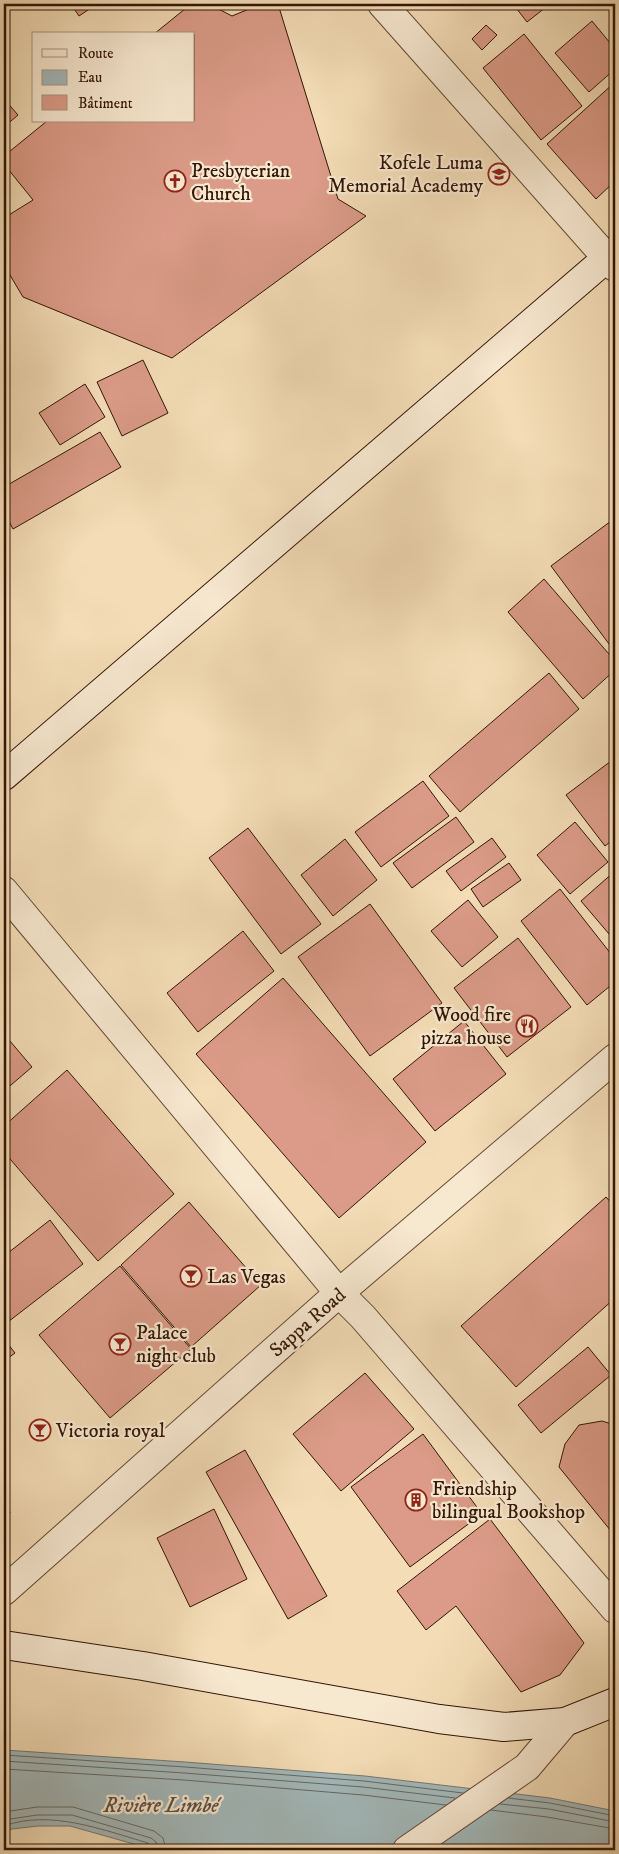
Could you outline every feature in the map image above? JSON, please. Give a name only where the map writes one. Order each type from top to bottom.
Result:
[{"type":"street","points":[[4,776],[613,259],[382,4]]},
{"type":"street","points":[[4,891],[339,1293],[363,1317],[615,1609]]},
{"type":"street","name":"Sappa Road","points":[[4,1591],[339,1293],[615,1058]]},
{"type":"street","points":[[4,1645],[143,1666],[438,1720],[504,1727],[565,1722],[615,1702]]},
{"type":"street","points":[[407,1850],[527,1767],[565,1722]]},
{"type":"water","name":"Rivière Limbé","points":[[4,1750],[365,1776],[550,1798],[615,1811],[615,1850],[155,1850],[70,1826],[38,1826],[12,1829],[4,1832]]},
{"type":"building","points":[[71,4],[97,4],[79,16]]},
{"type":"building","name":"Presbyterian Church","points":[[191,4],[209,4],[232,16],[261,4],[278,4],[338,199],[366,216],[172,358],[23,297],[4,265],[4,218],[33,200],[4,164],[4,156],[46,122],[195,122],[195,32],[156,32]]},
{"type":"building","points":[[513,4],[550,4],[527,22]]},
{"type":"building","points":[[592,21],[615,49],[615,69],[589,92],[555,53]]},
{"type":"building","points":[[486,25],[497,35],[482,50],[472,39]]},
{"type":"building","points":[[524,34],[582,106],[541,140],[483,68]]},
{"type":"building","points":[[615,82],[615,181],[596,199],[547,144]]},
{"type":"building","points":[[4,99],[18,115],[4,127]]},
{"type":"building","points":[[143,360],[168,413],[122,436],[97,382]]},
{"type":"building","points":[[85,384],[105,417],[60,445],[39,413]]},
{"type":"building","points":[[100,432],[121,467],[13,529],[4,512],[4,487]]},
{"type":"building","points":[[4,462],[10,472],[4,476]]},
{"type":"building","points":[[615,518],[615,652],[551,566]]},
{"type":"building","points":[[544,579],[615,661],[615,670],[583,699],[508,612]]},
{"type":"building","points":[[549,673],[579,709],[460,812],[429,776]]},
{"type":"building","points":[[615,758],[615,838],[605,846],[566,795]]},
{"type":"building","points":[[423,781],[449,816],[381,867],[355,832]]},
{"type":"building","points":[[456,817],[474,842],[412,888],[393,863]]},
{"type":"building","points":[[575,822],[608,862],[570,894],[537,855]]},
{"type":"building","points":[[248,828],[321,924],[281,954],[209,858]]},
{"type":"building","points":[[492,838],[506,857],[461,891],[446,871]]},
{"type":"building","points":[[345,839],[377,880],[333,916],[301,875]]},
{"type":"building","points":[[509,863],[521,880],[483,907],[471,889]]},
{"type":"building","points":[[615,871],[615,941],[581,901]]},
{"type":"building","points":[[560,889],[615,959],[615,982],[587,1005],[521,921]]},
{"type":"building","points":[[468,900],[498,937],[462,967],[431,931]]},
{"type":"building","points":[[370,904],[442,1003],[370,1056],[298,957]]},
{"type":"building","points":[[243,931],[274,971],[198,1032],[167,993]]},
{"type":"building","points":[[518,938],[571,1007],[507,1057],[454,988]]},
{"type":"building","points":[[283,978],[426,1142],[339,1218],[196,1054]]},
{"type":"building","points":[[464,1021],[506,1074],[435,1131],[393,1079]]},
{"type":"building","points":[[4,1034],[32,1067],[4,1091]]},
{"type":"building","points":[[67,1070],[174,1194],[98,1261],[4,1152],[4,1126]]},
{"type":"building","points":[[606,1197],[615,1207],[615,1298],[516,1387],[461,1326]]},
{"type":"building","points":[[189,1202],[261,1285],[191,1347],[121,1265]]},
{"type":"building","points":[[50,1220],[83,1264],[4,1325],[4,1256]]},
{"type":"building","points":[[120,1266],[191,1349],[110,1418],[39,1335]]},
{"type":"building","points":[[4,1339],[15,1353],[4,1361]]},
{"type":"building","points":[[588,1347],[611,1375],[541,1433],[518,1405]]},
{"type":"building","points":[[365,1373],[414,1429],[341,1491],[293,1434]]},
{"type":"building","points":[[602,1421],[615,1425],[615,1536],[559,1467],[565,1444],[579,1425]]},
{"type":"building","name":"Friendship bilingual Bookshop","points":[[423,1434],[482,1514],[410,1567],[351,1487]]},
{"type":"building","points":[[245,1450],[327,1596],[288,1619],[206,1472]]},
{"type":"building","points":[[4,1491],[10,1513],[4,1515]]},
{"type":"building","points":[[214,1509],[247,1579],[190,1607],[157,1538]]},
{"type":"building","points":[[490,1519],[584,1643],[560,1675],[521,1692],[456,1606],[426,1630],[397,1591]]},
{"type":"place","name":"Kofele Luma Memorial Academy","points":[[499,174]]},
{"type":"place","name":"Presbyterian Church","points":[[175,181]]},
{"type":"place","name":"Wood fire pizza house","points":[[527,1026]]},
{"type":"place","name":"Las Vegas","points":[[191,1276]]},
{"type":"place","name":"Palace night club","points":[[120,1344]]},
{"type":"place","name":"Victoria royal","points":[[40,1430]]},
{"type":"place","name":"Friendship bilingual Bookshop","points":[[416,1500]]}]
